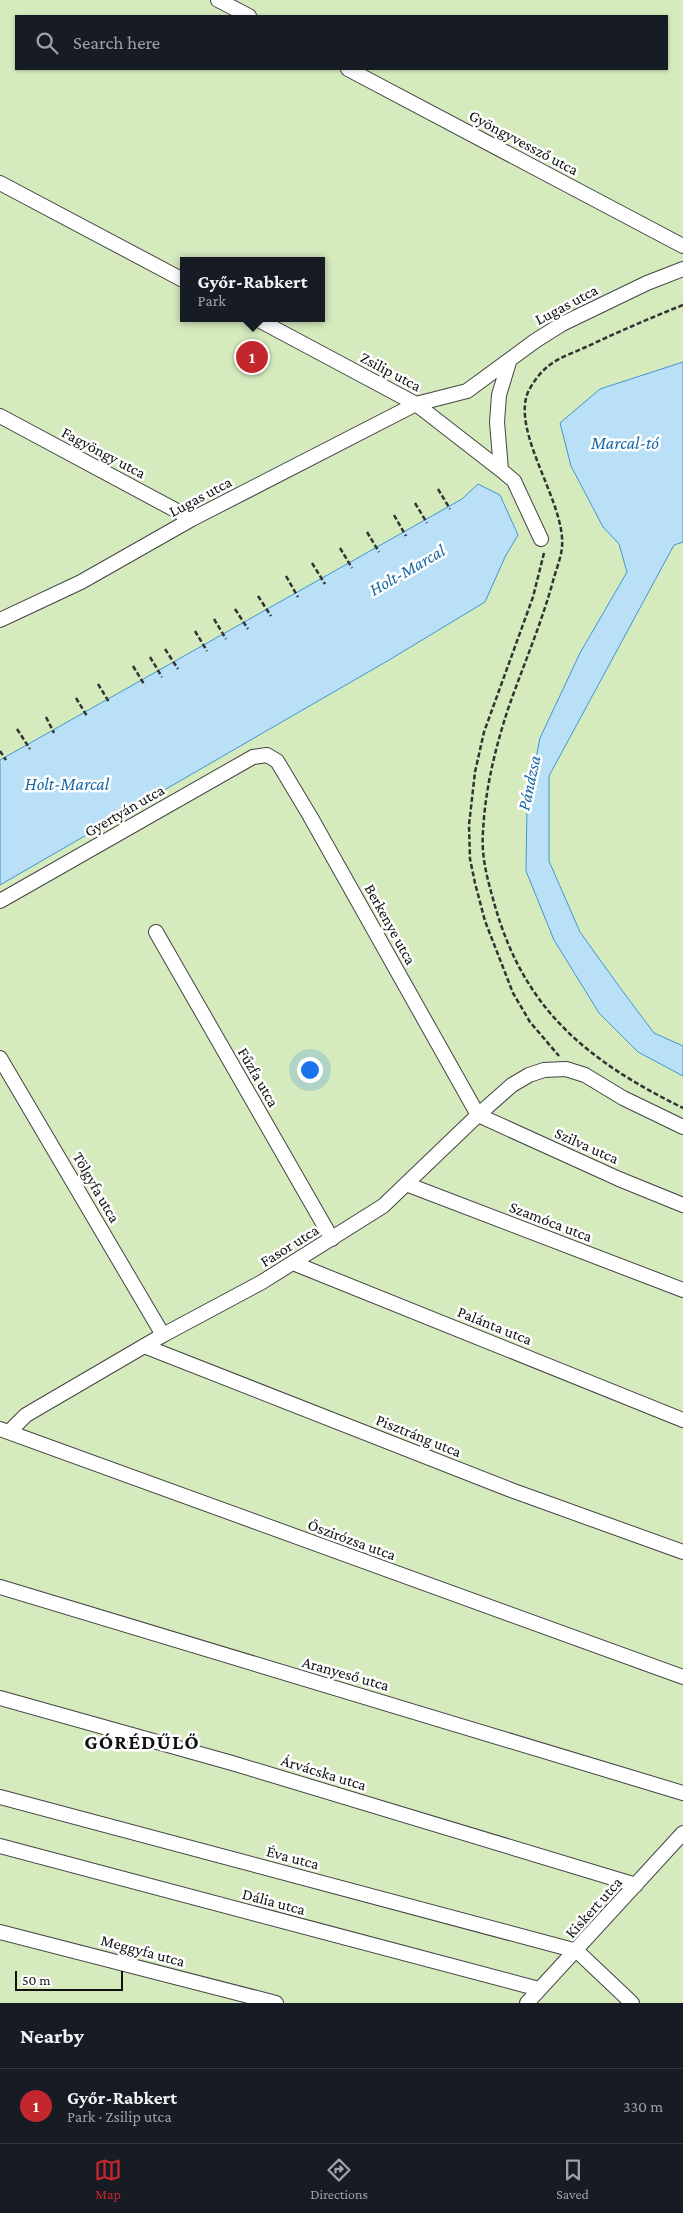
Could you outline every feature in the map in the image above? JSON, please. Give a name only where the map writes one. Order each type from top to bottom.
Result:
[{"type":"street","points":[[218,0],[247,15]]},
{"type":"street","name":"Gyöngyvessző utca","points":[[350,70],[683,246]]},
{"type":"street","points":[[0,183],[180,278]]},
{"type":"street","name":"Lugas utca","points":[[0,620],[81,582],[192,519],[416,404],[467,391],[509,362],[535,341],[562,324],[647,283],[683,269]]},
{"type":"street","name":"Zsilip utca","points":[[262,322],[416,404],[501,470]]},
{"type":"street","points":[[509,362],[499,395],[498,422],[501,470],[514,481],[541,539]]},
{"type":"street","name":"Fagyöngy utca","points":[[0,416],[192,519]]},
{"type":"street","name":"Gyertyán utca","points":[[0,901],[253,757],[267,754]]},
{"type":"street","name":"Berkenye utca","points":[[267,754],[276,760],[310,816],[478,1115]]},
{"type":"street","name":"Fűzfa utca","points":[[156,932],[332,1239]]},
{"type":"street","name":"Tölgyfa utca","points":[[0,1058],[163,1335]]},
{"type":"street","points":[[566,1069],[585,1075],[623,1098],[683,1127]]},
{"type":"street","name":"Fasor utca","points":[[5,1430],[26,1415],[144,1346],[262,1282],[332,1239],[383,1206],[512,1085],[529,1075],[544,1070],[566,1069]]},
{"type":"street","name":"Szilva utca","points":[[478,1115],[619,1179],[683,1205]]},
{"type":"street","name":"Szamóca utca","points":[[406,1184],[683,1290]]},
{"type":"street","name":"Palánta utca","points":[[293,1263],[683,1420]]},
{"type":"street","name":"Pisztráng utca","points":[[144,1346],[511,1490],[683,1552]]},
{"type":"street","name":"Őszirózsa utca","points":[[5,1430],[226,1512],[683,1676]]},
{"type":"street","name":"Aranyeső utca","points":[[0,1587],[683,1792]]},
{"type":"street","name":"Árvácska utca","points":[[0,1698],[232,1763],[636,1885]]},
{"type":"street","name":"Éva utca","points":[[0,1797],[577,1951]]},
{"type":"street","name":"Kiskert utca","points":[[527,2003],[577,1951],[683,1833]]},
{"type":"street","name":"Dália utca","points":[[0,1846],[539,1989]]},
{"type":"street","name":"Meggyfa utca","points":[[0,1932],[276,2003]]},
{"type":"street","points":[[577,1951],[625,2000]]},
{"type":"path","points":[[683,305],[634,324],[559,359],[546,368],[528,393],[525,407],[527,425],[541,474],[560,521],[562,547],[543,618],[508,708],[496,751],[486,797],[482,834],[485,869],[499,921],[518,968],[536,997],[566,1031],[597,1058],[628,1078],[683,1108]]},
{"type":"path","points":[[438,489],[450,509]]},
{"type":"path","points":[[415,503],[427,523]]},
{"type":"path","points":[[394,515],[406,536]]},
{"type":"path","points":[[367,532],[379,552]]},
{"type":"path","points":[[541,539],[544,555],[533,597],[484,732],[475,772],[469,825],[470,859],[486,921],[513,993],[530,1022],[558,1052],[566,1069]]},
{"type":"path","points":[[340,548],[352,568]]},
{"type":"path","points":[[312,563],[325,584]]},
{"type":"path","points":[[286,576],[298,596]]},
{"type":"path","points":[[258,596],[271,616]]},
{"type":"path","points":[[235,609],[248,630]]},
{"type":"path","points":[[214,619],[226,639]]},
{"type":"path","points":[[195,631],[207,651]]},
{"type":"path","points":[[165,649],[178,669]]},
{"type":"path","points":[[150,657],[162,677]]},
{"type":"path","points":[[133,666],[144,684]]},
{"type":"path","points":[[98,684],[110,702]]},
{"type":"path","points":[[76,698],[87,716]]},
{"type":"path","points":[[46,717],[54,733]]},
{"type":"path","points":[[17,729],[30,750]]},
{"type":"path","points":[[0,751],[6,760]]},
{"type":"green space","points":[[0,0],[683,0],[683,362],[600,389],[571,466],[603,527],[619,543],[627,572],[580,653],[527,805],[526,871],[554,940],[599,1013],[638,1052],[683,1076],[683,2003],[0,2003],[0,885],[389,660],[485,602],[505,557],[518,535],[500,495],[478,485],[462,499],[0,760]]},
{"type":"green space","points":[[683,542],[683,1046],[654,1033],[580,932],[549,861],[549,776],[674,545]]},
{"type":"water","name":"Marcal-tó","points":[[683,362],[683,542],[674,545],[549,776],[549,861],[580,932],[621,989],[654,1033],[683,1046],[683,1076],[638,1052],[599,1013],[554,940],[526,871],[527,805],[540,738],[580,653],[627,572],[619,544],[603,527],[571,466],[560,423],[600,389]]},
{"type":"water","name":"Holt-Marcal","points":[[478,484],[500,495],[518,535],[505,557],[485,602],[389,660],[0,885],[0,760],[462,499]]},
{"type":"place","name":"Győr-Rabkert","points":[[252,357]]},
{"type":"district","name":"GÓRÉDŰLŐ","points":[[142,1742]]},
{"type":"water label","name":"Pándzsa","points":[[529,783]]}]
